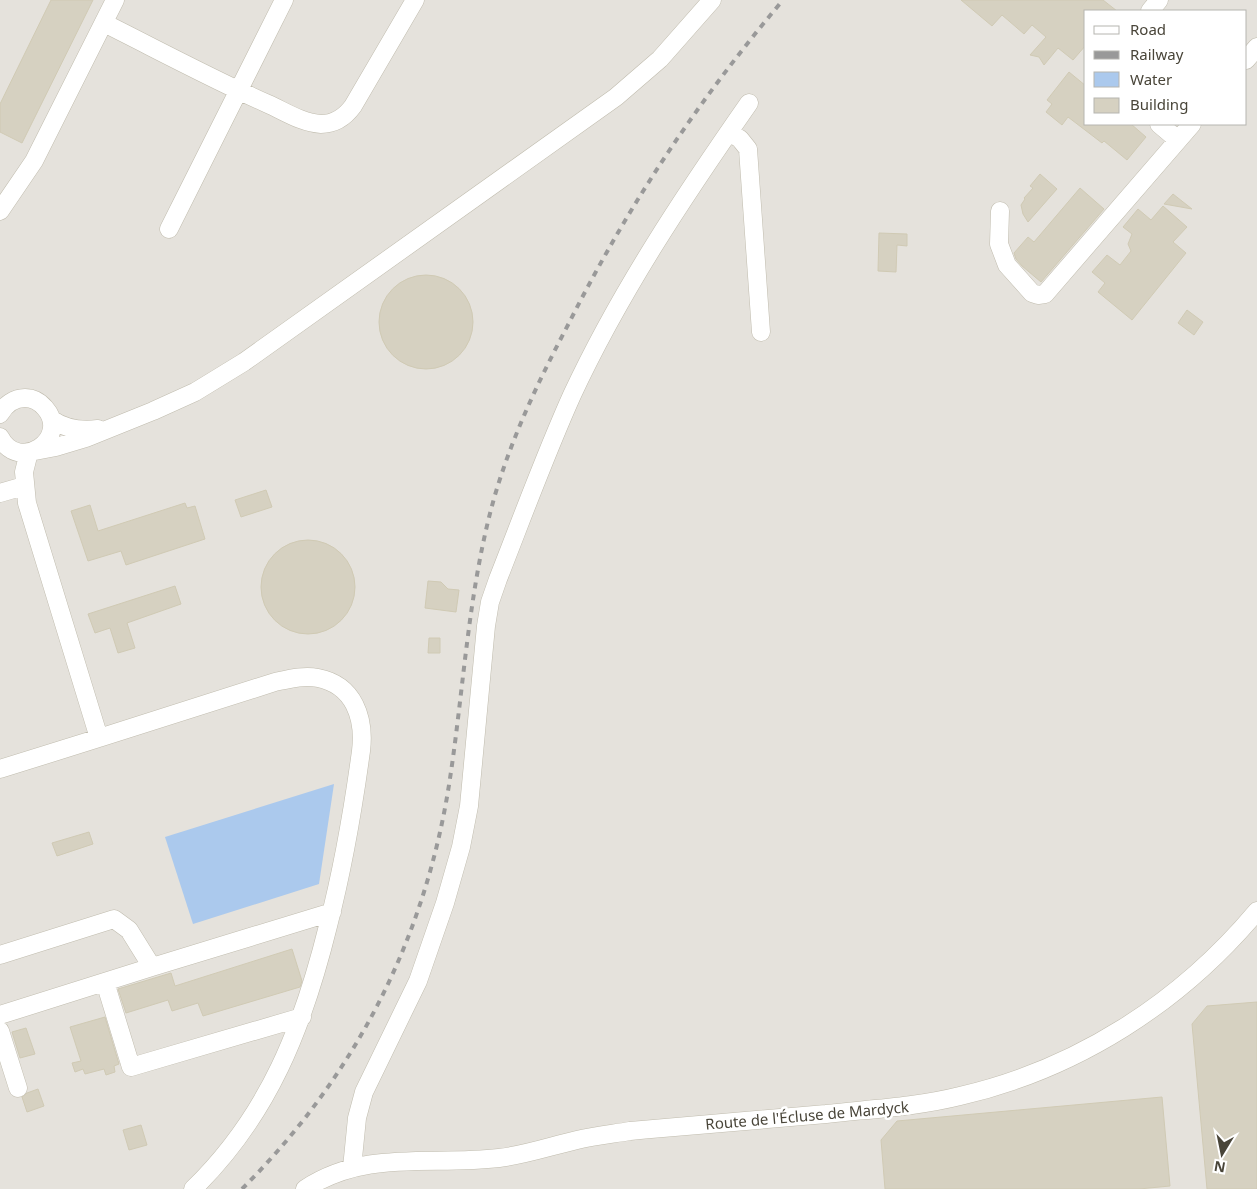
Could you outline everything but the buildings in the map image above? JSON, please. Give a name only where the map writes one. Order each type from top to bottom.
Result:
[{"type":"street","points":[[0,211],[34,161],[115,0]]},
{"type":"street","points":[[170,229],[284,0]]},
{"type":"street","points":[[104,23],[239,91],[306,121],[323,124],[336,121],[346,114],[356,101],[415,0]]},
{"type":"street","points":[[13,450],[73,442],[184,398],[213,382],[261,351],[616,97],[660,59],[712,0]]},
{"type":"street","points":[[1151,10],[1159,0]]},
{"type":"street","points":[[1247,59],[1257,46]]},
{"type":"street","points":[[352,1168],[357,1118],[361,1099],[418,981],[445,903],[461,847],[469,806],[486,626],[490,602],[498,579],[564,414],[594,352],[674,213],[749,103]]},
{"type":"street","points":[[1160,125],[1178,140]]},
{"type":"street","points":[[1000,211],[999,244],[1010,270],[1032,293],[1038,295],[1045,294],[1191,125]]},
{"type":"street","points":[[729,132],[740,139],[748,149],[761,332]]},
{"type":"street","points":[[0,200],[26,175]]},
{"type":"street","points":[[0,392],[8,396],[30,399],[40,403],[48,411],[51,419],[52,428],[50,436],[44,445],[13,450]]},
{"type":"street","points":[[0,414],[8,404],[20,399]]},
{"type":"street","points":[[51,419],[64,426],[79,430],[116,425]]},
{"type":"street","points":[[13,450],[24,468],[22,486],[99,738]]},
{"type":"street","points":[[0,493],[22,486]]},
{"type":"street","points":[[0,770],[275,682],[290,679],[317,678],[341,689],[357,709],[361,722],[362,741],[346,852],[317,970],[302,1017],[277,1074],[245,1128],[219,1162],[192,1189]]},
{"type":"street","points":[[0,1015],[332,912]]},
{"type":"street","points":[[0,955],[114,919],[130,930],[152,967]]},
{"type":"street","name":"Route de l'Écluse de Mardyck","points":[[305,1189],[331,1175],[352,1168],[401,1161],[498,1158],[578,1140],[630,1131],[898,1107],[935,1102],[976,1092],[1044,1069],[1090,1048],[1126,1027],[1182,987],[1254,923]]},
{"type":"street","points":[[105,982],[131,1067],[302,1017]]},
{"type":"street","points":[[0,1031],[18,1088]]},
{"type":"shaded area","points":[[0,0],[1257,0],[1257,1189],[0,1189]]},
{"type":"water","points":[[334,784],[319,884],[193,924],[165,837]]},
{"type":"railway","points":[[242,1189],[282,1146],[318,1101],[350,1053],[378,1004],[402,952],[422,899],[438,843],[449,785],[473,603],[486,531],[502,472],[528,407],[592,279],[640,195],[693,116],[783,0]]}]
